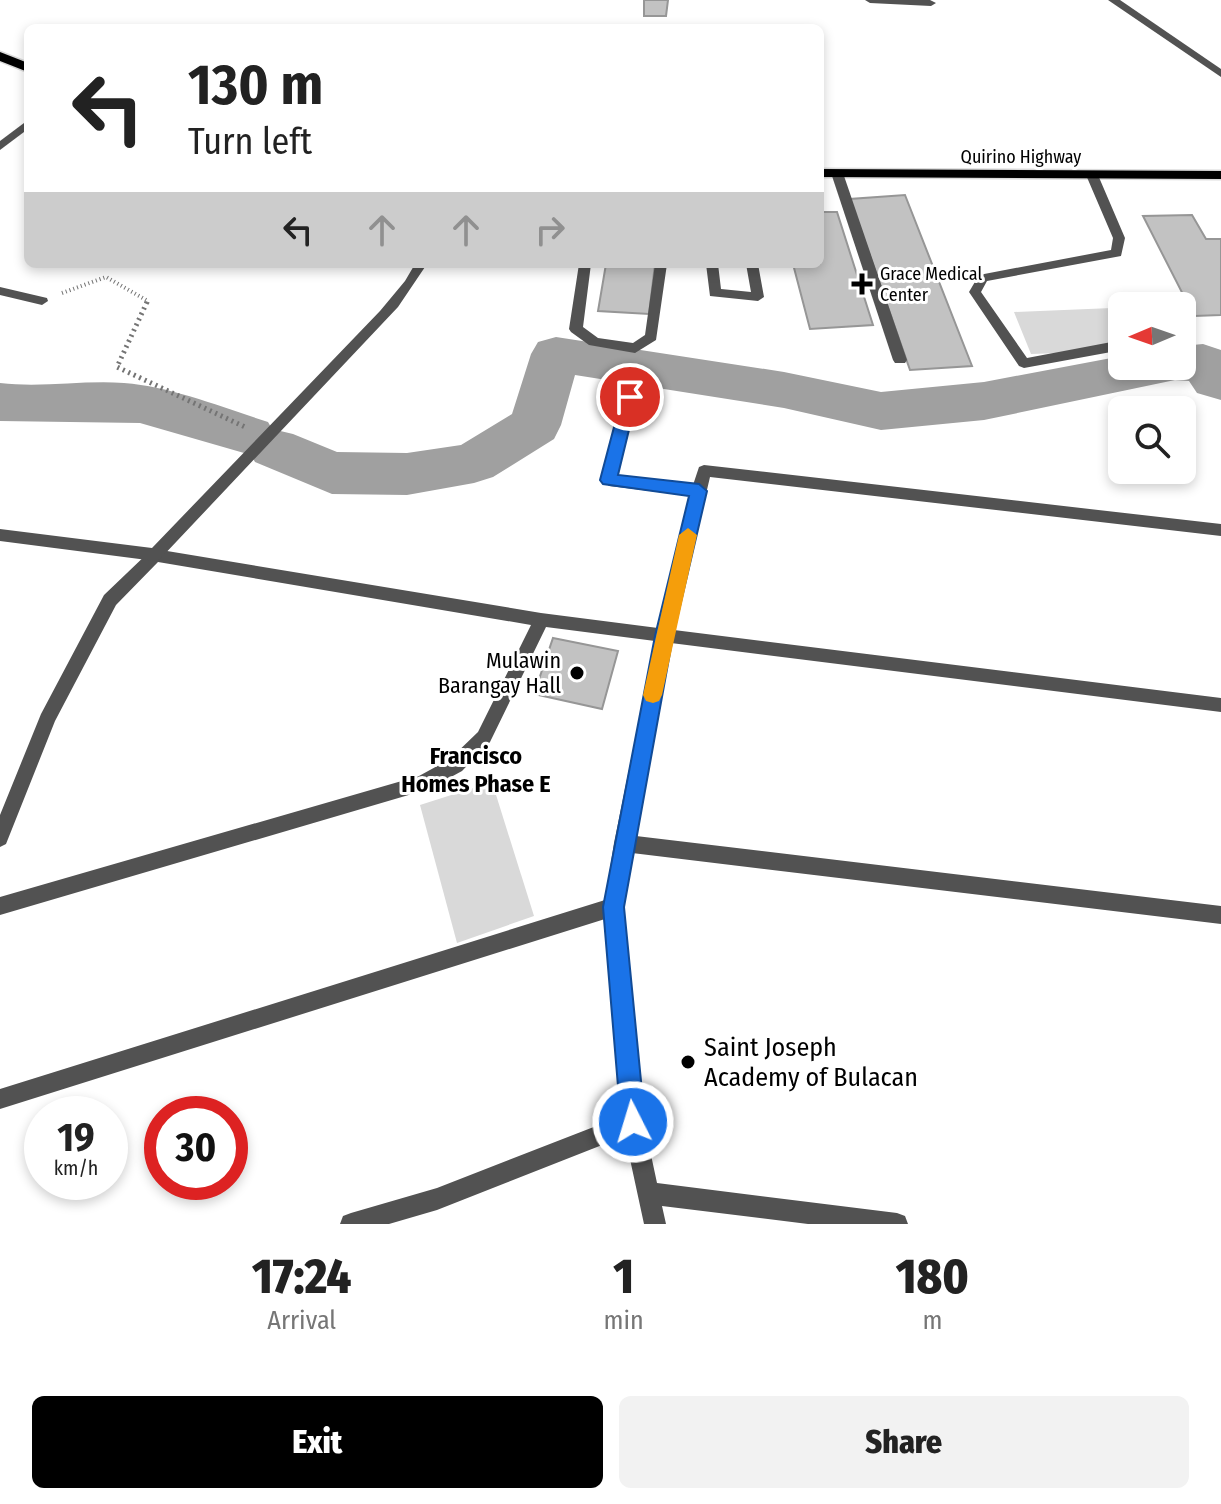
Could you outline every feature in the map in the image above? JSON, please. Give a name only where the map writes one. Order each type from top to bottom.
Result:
[{"type":"main road","points":[[0,56],[24,66]]},
{"type":"main road","name":"Quirino Highway","points":[[824,173],[1221,175]]},
{"type":"street","points":[[870,0],[931,3]]},
{"type":"street","points":[[1113,0],[1221,74]]},
{"type":"street","points":[[0,147],[24,126]]},
{"type":"street","points":[[837,173],[900,360]]},
{"type":"street","points":[[1092,175],[1119,238],[1117,253],[983,278],[975,292],[1024,363],[1108,348]]},
{"type":"street","points":[[1,834],[47,719],[110,600],[218,484],[378,321],[418,268]]},
{"type":"street","points":[[584,268],[576,329],[594,342],[635,348],[651,337],[660,268]]},
{"type":"street","points":[[712,268],[715,293],[758,297],[753,268]]},
{"type":"street","points":[[0,291],[42,301]]},
{"type":"street","points":[[637,370],[609,480],[699,491]]},
{"type":"street","points":[[655,1224],[633,1122],[613,907],[664,636],[704,471],[1221,530]]},
{"type":"street","points":[[0,535],[155,555],[541,620],[1221,705]]},
{"type":"street","points":[[0,906],[423,783],[456,765],[484,737],[541,620]]},
{"type":"street","points":[[623,843],[1221,915]]},
{"type":"street","points":[[0,1099],[613,907]]},
{"type":"street","points":[[351,1224],[437,1199],[633,1122]]},
{"type":"street","points":[[648,1193],[897,1224]]},
{"type":"path","points":[[42,301],[106,277],[148,301],[117,367],[246,427],[272,431]]},
{"type":"shaded area","points":[[1108,308],[1108,351],[1031,354],[1014,312]]},
{"type":"shaded area","points":[[492,782],[534,916],[457,943],[420,805]]},
{"type":"building","points":[[644,0],[668,0],[666,16],[644,16]]},
{"type":"building","points":[[905,195],[972,366],[910,370],[850,199]]},
{"type":"building","points":[[824,212],[837,212],[873,325],[810,329],[794,268],[824,268]]},
{"type":"building","points":[[1192,215],[1206,239],[1221,239],[1221,315],[1196,316],[1196,292],[1182,292],[1143,216]]},
{"type":"building","points":[[605,268],[655,268],[649,314],[598,311]]},
{"type":"building","name":"Mulawin Barangay Hall","points":[[553,638],[618,651],[602,709],[534,694]]},
{"type":"waterway","points":[[274,448],[332,473],[407,474],[474,463],[535,425],[556,354],[784,390],[881,411],[984,401],[1108,376]]},
{"type":"waterway","points":[[1196,363],[1203,362],[1215,380],[1221,382]]},
{"type":"waterway","points":[[0,402],[31,405],[109,401],[140,404],[249,436]]},
{"type":"slow traffic","points":[[653,695],[688,535]]},
{"type":"place","name":"Grace Medical Center","points":[[862,284]]},
{"type":"place","name":"Mulawin Barangay Hall","points":[[577,673]]},
{"type":"place","name":"Saint Joseph Academy of Bulacan","points":[[688,1062]]},
{"type":"district","name":"Francisco Homes Phase E","points":[[476,770]]},
{"type":"route","points":[[630,397],[609,480],[699,491],[664,636],[613,907],[633,1122]]}]
